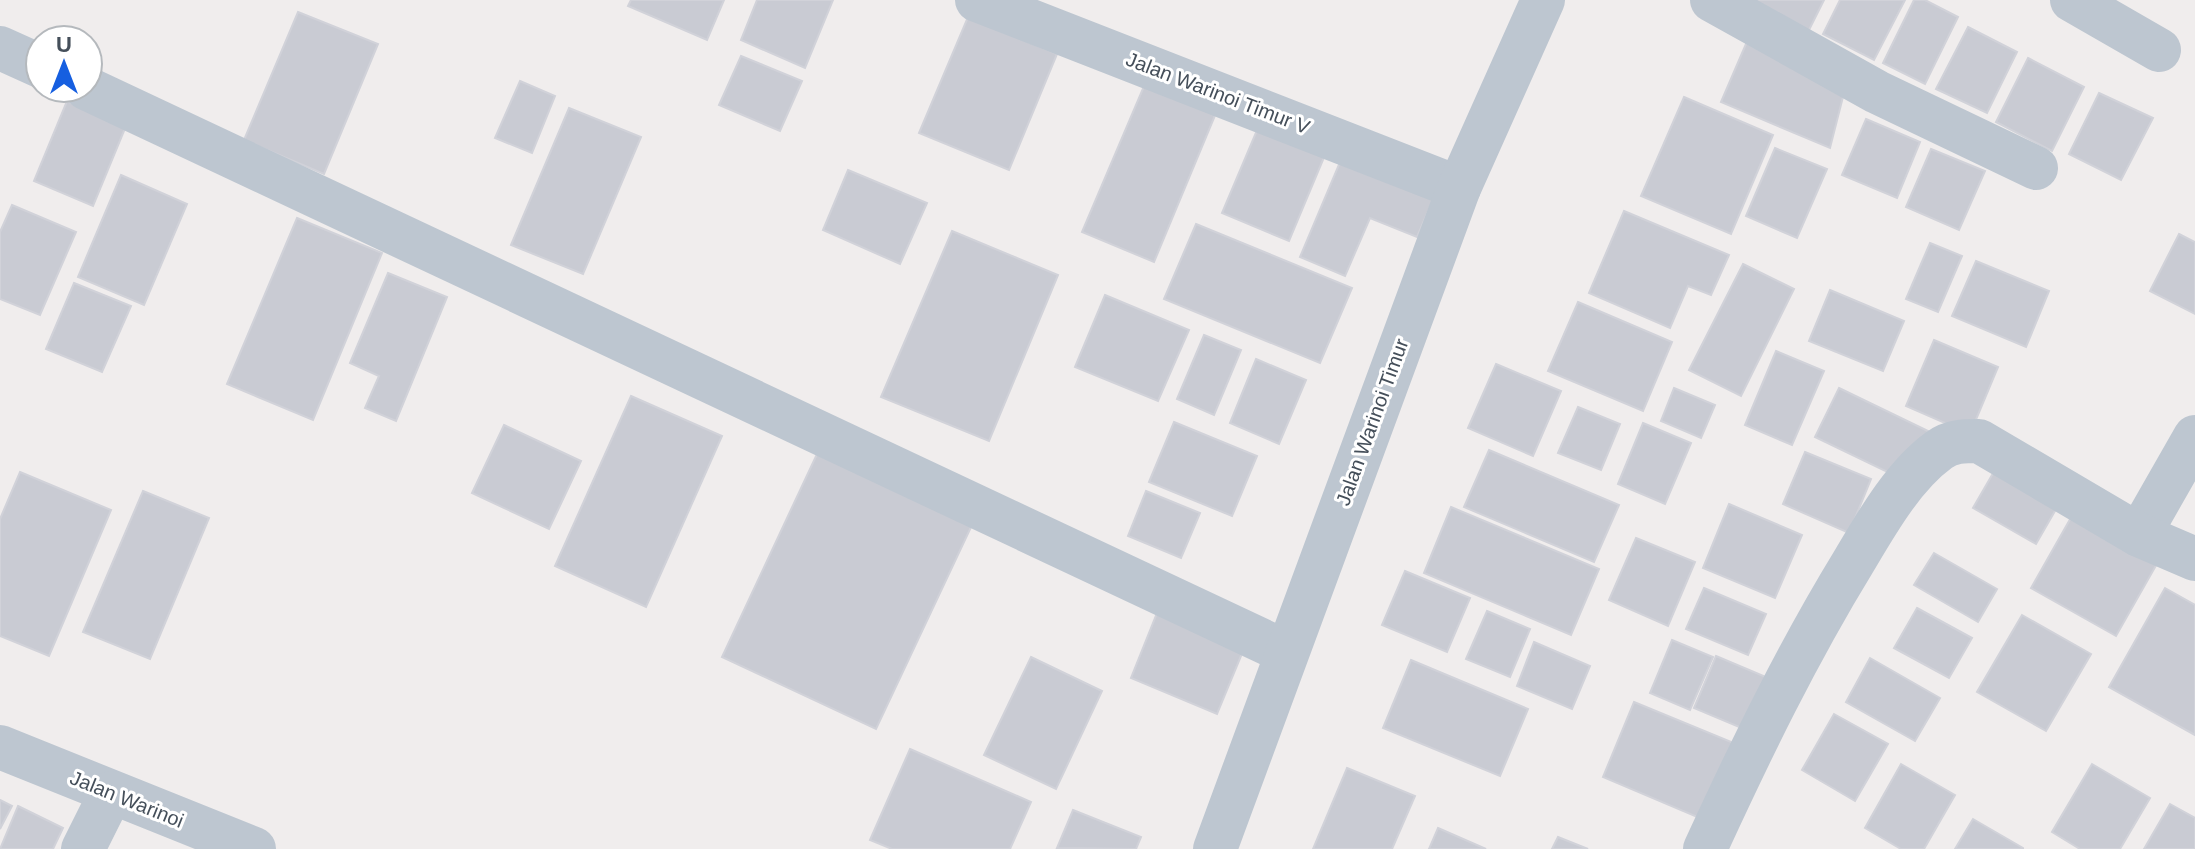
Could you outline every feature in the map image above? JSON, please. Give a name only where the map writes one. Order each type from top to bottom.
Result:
[{"type":"street","name":"Jalan Warinoi Timur V","points":[[977,0],[1459,188]]},
{"type":"street","name":"Jalan Warinoi Timur","points":[[1215,849],[1459,188],[1543,0]]},
{"type":"street","points":[[1712,0],[1877,92],[2036,168]]},
{"type":"street","points":[[2072,0],[2159,50]]},
{"type":"street","points":[[0,48],[24,59]]},
{"type":"street","points":[[104,96],[1286,652]]},
{"type":"street","points":[[2139,535],[2195,437]]},
{"type":"street","points":[[1705,849],[1756,736],[1827,606],[1887,506],[1938,450],[1957,441],[1979,441],[2139,535],[2195,559]]},
{"type":"street","name":"Jalan Warinoi","points":[[0,747],[254,849]]},
{"type":"street","points":[[83,849],[111,793]]},
{"type":"building","points":[[631,0],[724,0],[707,40],[628,6]]},
{"type":"building","points":[[757,0],[833,0],[805,68],[741,40]]},
{"type":"building","points":[[1723,0],[1824,0],[1804,40]]},
{"type":"building","points":[[1840,0],[1905,0],[1874,60],[1823,34]]},
{"type":"building","points":[[1914,0],[1925,0],[1958,17],[1925,84],[1883,63]]},
{"type":"building","points":[[298,12],[378,44],[324,174],[244,140]]},
{"type":"building","points":[[968,17],[1057,54],[1009,170],[919,133]]},
{"type":"building","points":[[1968,27],[2017,52],[1987,113],[1936,89]]},
{"type":"building","points":[[1752,30],[1845,89],[1830,148],[1721,102]]},
{"type":"building","points":[[741,56],[802,81],[780,131],[719,105]]},
{"type":"building","points":[[2028,58],[2084,87],[2052,151],[1996,122]]},
{"type":"building","points":[[1150,72],[1221,101],[1154,262],[1082,232]]},
{"type":"building","points":[[520,81],[555,96],[532,153],[495,138]]},
{"type":"building","points":[[2099,93],[2153,118],[2121,180],[2069,154]]},
{"type":"building","points":[[1684,97],[1773,135],[1731,234],[1641,196]]},
{"type":"building","points":[[66,104],[74,104],[126,126],[93,206],[34,181]]},
{"type":"building","points":[[569,108],[641,137],[583,274],[511,245]]},
{"type":"building","points":[[1263,116],[1330,143],[1289,241],[1222,213]]},
{"type":"building","points":[[1866,119],[1920,142],[1897,198],[1842,175]]},
{"type":"building","points":[[1775,148],[1827,169],[1797,238],[1746,216]]},
{"type":"building","points":[[1931,149],[1985,171],[1959,230],[1906,207]]},
{"type":"building","points":[[1343,155],[1436,193],[1417,237],[1370,218],[1345,276],[1300,257]]},
{"type":"building","points":[[848,170],[927,203],[900,264],[823,230]]},
{"type":"building","points":[[121,175],[187,204],[144,305],[78,277]]},
{"type":"building","points":[[12,205],[76,232],[40,315],[0,299],[0,232]]},
{"type":"building","points":[[1624,211],[1729,255],[1711,295],[1688,286],[1670,328],[1589,293]]},
{"type":"building","points":[[297,218],[382,253],[313,420],[227,384]]},
{"type":"building","points":[[1196,224],[1352,288],[1320,363],[1164,299]]},
{"type":"building","points":[[952,231],[1058,275],[989,441],[881,397]]},
{"type":"building","points":[[2179,234],[2195,242],[2195,314],[2150,291]]},
{"type":"building","points":[[1930,243],[1962,256],[1938,312],[1906,299]]},
{"type":"building","points":[[1976,261],[2049,291],[2026,347],[1952,316]]},
{"type":"building","points":[[1743,264],[1794,289],[1741,396],[1689,370]]},
{"type":"building","points":[[388,273],[447,297],[396,421],[365,408],[379,376],[350,363]]},
{"type":"building","points":[[74,283],[131,306],[102,372],[46,349]]},
{"type":"building","points":[[1830,290],[1904,321],[1883,371],[1809,341]]},
{"type":"building","points":[[1105,295],[1189,330],[1158,401],[1075,367]]},
{"type":"building","points":[[1578,302],[1672,342],[1643,411],[1548,371]]},
{"type":"building","points":[[1204,335],[1241,350],[1214,415],[1177,399]]},
{"type":"building","points":[[1934,340],[1998,367],[1970,434],[1906,406]]},
{"type":"building","points":[[1776,351],[1824,371],[1792,445],[1745,425]]},
{"type":"building","points":[[1256,359],[1306,380],[1279,444],[1230,423]]},
{"type":"building","points":[[1496,364],[1561,391],[1533,456],[1468,428]]},
{"type":"building","points":[[1674,388],[1715,405],[1701,438],[1661,421]]},
{"type":"building","points":[[1839,388],[1928,431],[1904,480],[1815,437]]},
{"type":"building","points":[[631,396],[722,436],[646,607],[555,566]]},
{"type":"building","points":[[1578,407],[1620,424],[1601,470],[1558,453]]},
{"type":"building","points":[[1174,422],[1257,456],[1232,516],[1149,482]]},
{"type":"building","points":[[1643,423],[1691,443],[1665,504],[1618,484]]},
{"type":"building","points":[[504,425],[581,461],[549,529],[472,493]]},
{"type":"building","points":[[1489,450],[1619,505],[1594,562],[1464,507]]},
{"type":"building","points":[[1805,452],[1871,479],[1849,533],[1783,504]]},
{"type":"building","points":[[817,454],[972,525],[876,729],[722,657]]},
{"type":"building","points":[[1996,468],[2059,504],[2036,544],[1973,508]]},
{"type":"building","points":[[20,472],[111,510],[49,656],[0,636],[0,519]]},
{"type":"building","points":[[143,491],[209,518],[150,659],[83,632]]},
{"type":"building","points":[[1146,491],[1200,513],[1181,558],[1128,536]]},
{"type":"building","points":[[1729,504],[1802,535],[1775,598],[1703,568]]},
{"type":"building","points":[[1451,507],[1599,569],[1571,635],[1424,573]]},
{"type":"building","points":[[2077,507],[2162,555],[2116,636],[2031,588]]},
{"type":"building","points":[[1636,538],[1695,562],[1668,626],[1609,600]]},
{"type":"building","points":[[1934,553],[1997,589],[1978,622],[1914,585]]},
{"type":"building","points":[[1405,571],[1470,598],[1447,652],[1382,625]]},
{"type":"building","points":[[1704,588],[1766,614],[1748,655],[1686,629]]},
{"type":"building","points":[[2165,588],[2195,605],[2195,735],[2109,687]]},
{"type":"building","points":[[1161,603],[1248,639],[1217,714],[1131,678]]},
{"type":"building","points":[[1917,608],[1972,638],[1949,678],[1894,648]]},
{"type":"building","points":[[1487,611],[1530,629],[1510,677],[1466,659]]},
{"type":"building","points":[[2022,615],[2091,654],[2046,731],[1977,692]]},
{"type":"building","points":[[1672,640],[1713,657],[1690,710],[1650,693]]},
{"type":"building","points":[[1534,642],[1590,666],[1572,709],[1517,686]]},
{"type":"building","points":[[1716,656],[1773,680],[1751,732],[1694,708]]},
{"type":"building","points":[[1031,657],[1102,691],[1056,789],[984,755]]},
{"type":"building","points":[[1870,658],[1940,698],[1915,741],[1846,702]]},
{"type":"building","points":[[1411,660],[1528,709],[1500,776],[1383,728]]},
{"type":"building","points":[[1634,702],[1741,746],[1709,822],[1603,777]]},
{"type":"building","points":[[1834,714],[1888,744],[1855,801],[1802,770]]},
{"type":"building","points":[[910,749],[1031,802],[1010,849],[892,849],[870,840]]},
{"type":"building","points":[[1901,764],[1955,795],[1924,849],[1901,849],[1865,828]]},
{"type":"building","points":[[2092,764],[2150,798],[2120,849],[2080,849],[2052,832]]},
{"type":"building","points":[[1347,768],[1415,796],[1392,849],[1313,849]]},
{"type":"building","points":[[0,800],[12,806],[0,829]]},
{"type":"building","points":[[2170,804],[2195,818],[2195,849],[2144,849]]},
{"type":"building","points":[[18,806],[63,828],[53,849],[0,849]]},
{"type":"building","points":[[1073,810],[1141,837],[1136,849],[1057,848]]},
{"type":"building","points":[[1973,819],[2023,848],[2023,849],[1955,849]]},
{"type":"building","points":[[1438,828],[1486,849],[1429,849]]},
{"type":"building","points":[[1558,837],[1588,849],[1552,849]]}]
